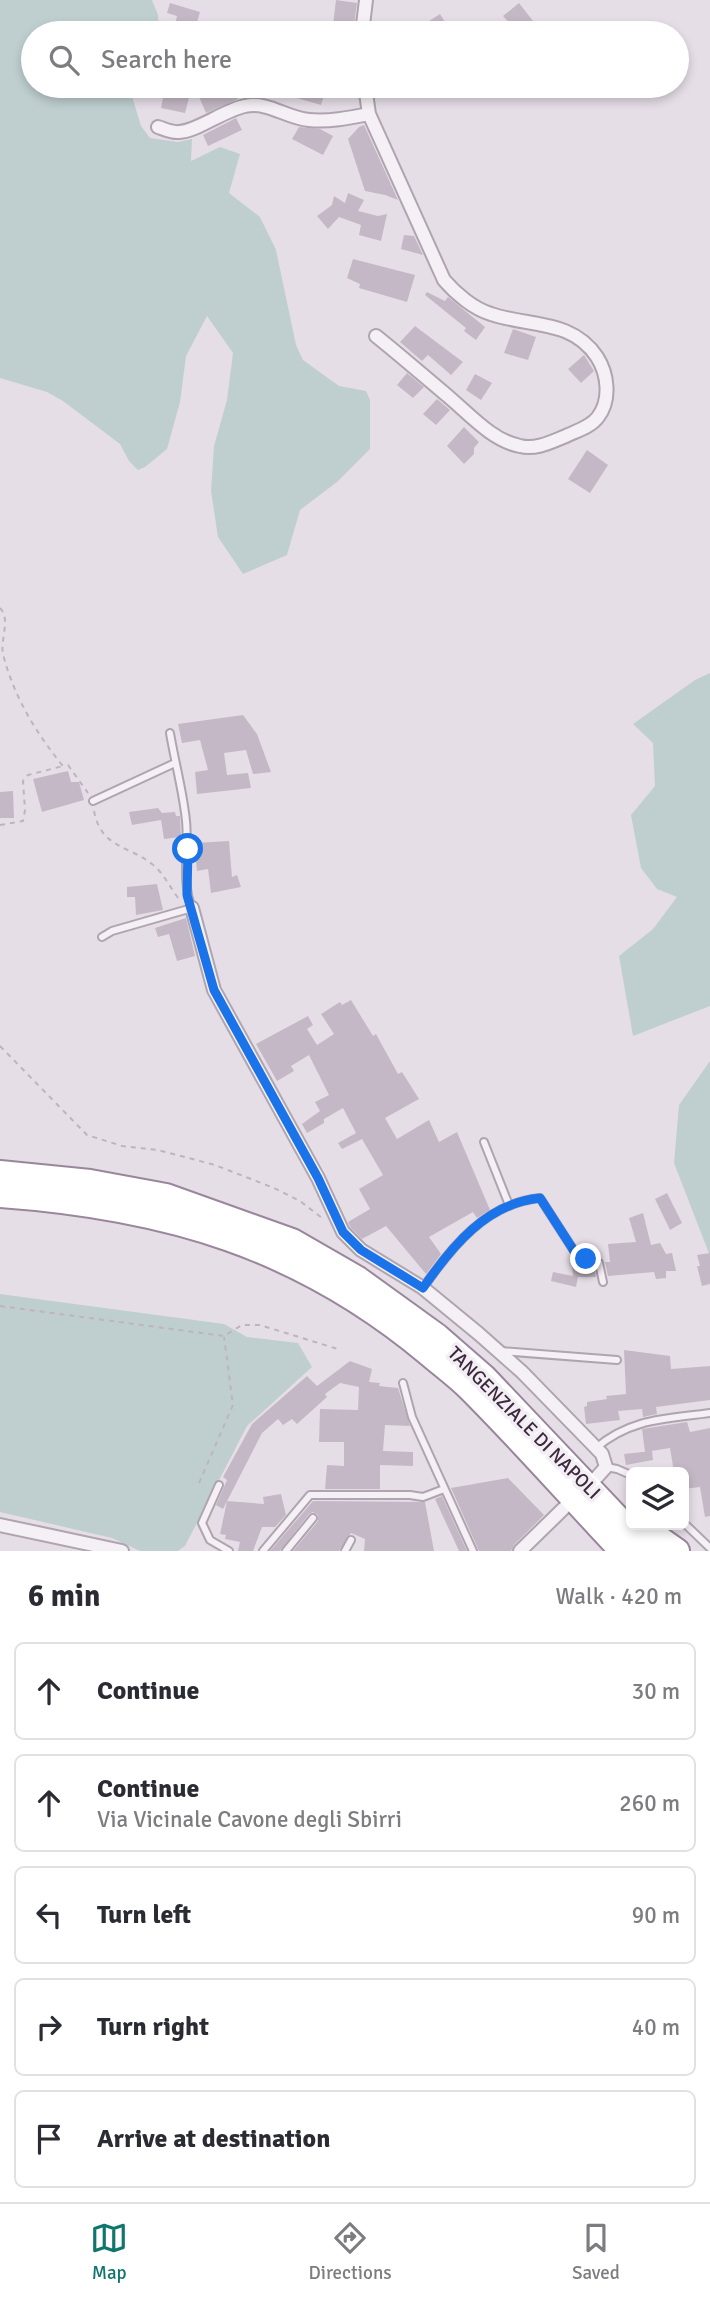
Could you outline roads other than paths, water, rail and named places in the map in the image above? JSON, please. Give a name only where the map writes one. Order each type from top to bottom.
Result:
[{"type":"highway","name":"TANGENZIALE DI NAPOLI","points":[[0,1173],[90,1182],[166,1196],[292,1241],[358,1279],[437,1336],[600,1480],[649,1551]]},
{"type":"highway","name":"TANGENZIALE DI NAPOLI","points":[[0,1195],[86,1203],[176,1222],[220,1234],[302,1269],[367,1307],[404,1333],[468,1387],[622,1551]]},
{"type":"highway","points":[[600,1480],[626,1513]]},
{"type":"highway","points":[[647,1530],[677,1551]]},
{"type":"street","points":[[363,21],[366,0]]},
{"type":"street","points":[[367,98],[369,114],[444,280],[480,310],[492,315],[556,327],[569,331],[582,340],[602,366],[607,386],[605,400],[593,423],[532,448],[512,444],[491,432],[376,336]]},
{"type":"street","points":[[158,127],[179,132],[244,106],[254,105],[309,120],[341,119],[369,114]]},
{"type":"street","points":[[192,908],[214,990],[318,1178],[343,1232],[361,1250],[423,1288],[522,1372],[605,1460],[600,1480]]},
{"type":"street","points":[[520,1551],[565,1508]]},
{"type":"street","points":[[0,1525],[122,1551]]},
{"type":"lane","points":[[102,937],[112,931],[192,908],[187,895],[188,849],[184,801],[170,733]]},
{"type":"lane","points":[[93,801],[175,763]]},
{"type":"lane","points":[[484,1142],[509,1205]]},
{"type":"lane","points":[[423,1288],[447,1254],[484,1220],[509,1205],[540,1198],[578,1257],[593,1259],[599,1263],[603,1282]]},
{"type":"lane","points":[[498,1351],[617,1360]]},
{"type":"lane","points":[[403,1383],[412,1417],[473,1551]]},
{"type":"lane","points":[[596,1448],[614,1433],[640,1422],[710,1413]]},
{"type":"lane","points":[[600,1480],[617,1469],[626,1473]]},
{"type":"lane","points":[[219,1485],[202,1523],[210,1540],[229,1551]]},
{"type":"lane","points":[[263,1551],[310,1495],[423,1497],[444,1489]]},
{"type":"lane","points":[[286,1551],[313,1518]]},
{"type":"lane","points":[[689,1528],[710,1548]]},
{"type":"lane","points":[[345,1551],[351,1540]]}]
